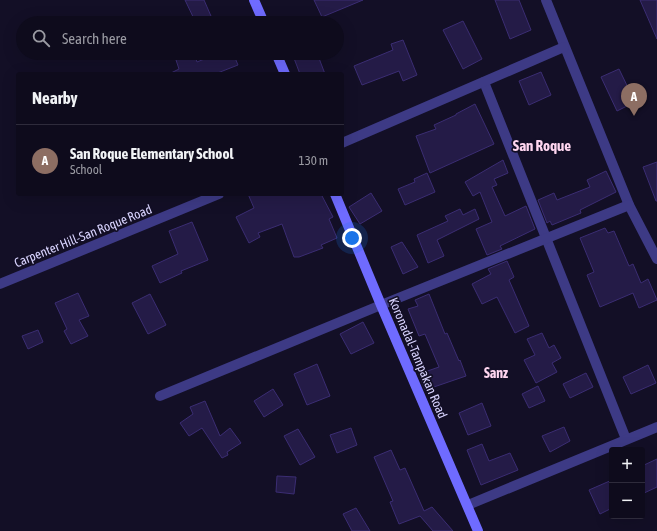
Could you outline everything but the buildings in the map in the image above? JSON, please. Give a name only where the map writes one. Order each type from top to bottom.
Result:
[{"type":"main road","points":[[255,0],[261,16]]},
{"type":"main road","points":[[279,60],[284,72]]},
{"type":"main road","name":"Koronadal-Tampakan Road","points":[[336,196],[478,531]]},
{"type":"street","points":[[546,0],[629,205],[657,259]]},
{"type":"street","points":[[344,142],[564,47]]},
{"type":"street","points":[[484,82],[626,439]]},
{"type":"street","name":"Carpenter Hill-San Roque Road","points":[[0,284],[214,196]]},
{"type":"street","points":[[160,396],[629,205]]},
{"type":"street","points":[[468,505],[657,427]]},
{"type":"place","name":"San Roque Elementary School","points":[[634,116]]},
{"type":"district","name":"San Roque","points":[[542,145]]},
{"type":"district","name":"Sanz","points":[[496,373]]}]
